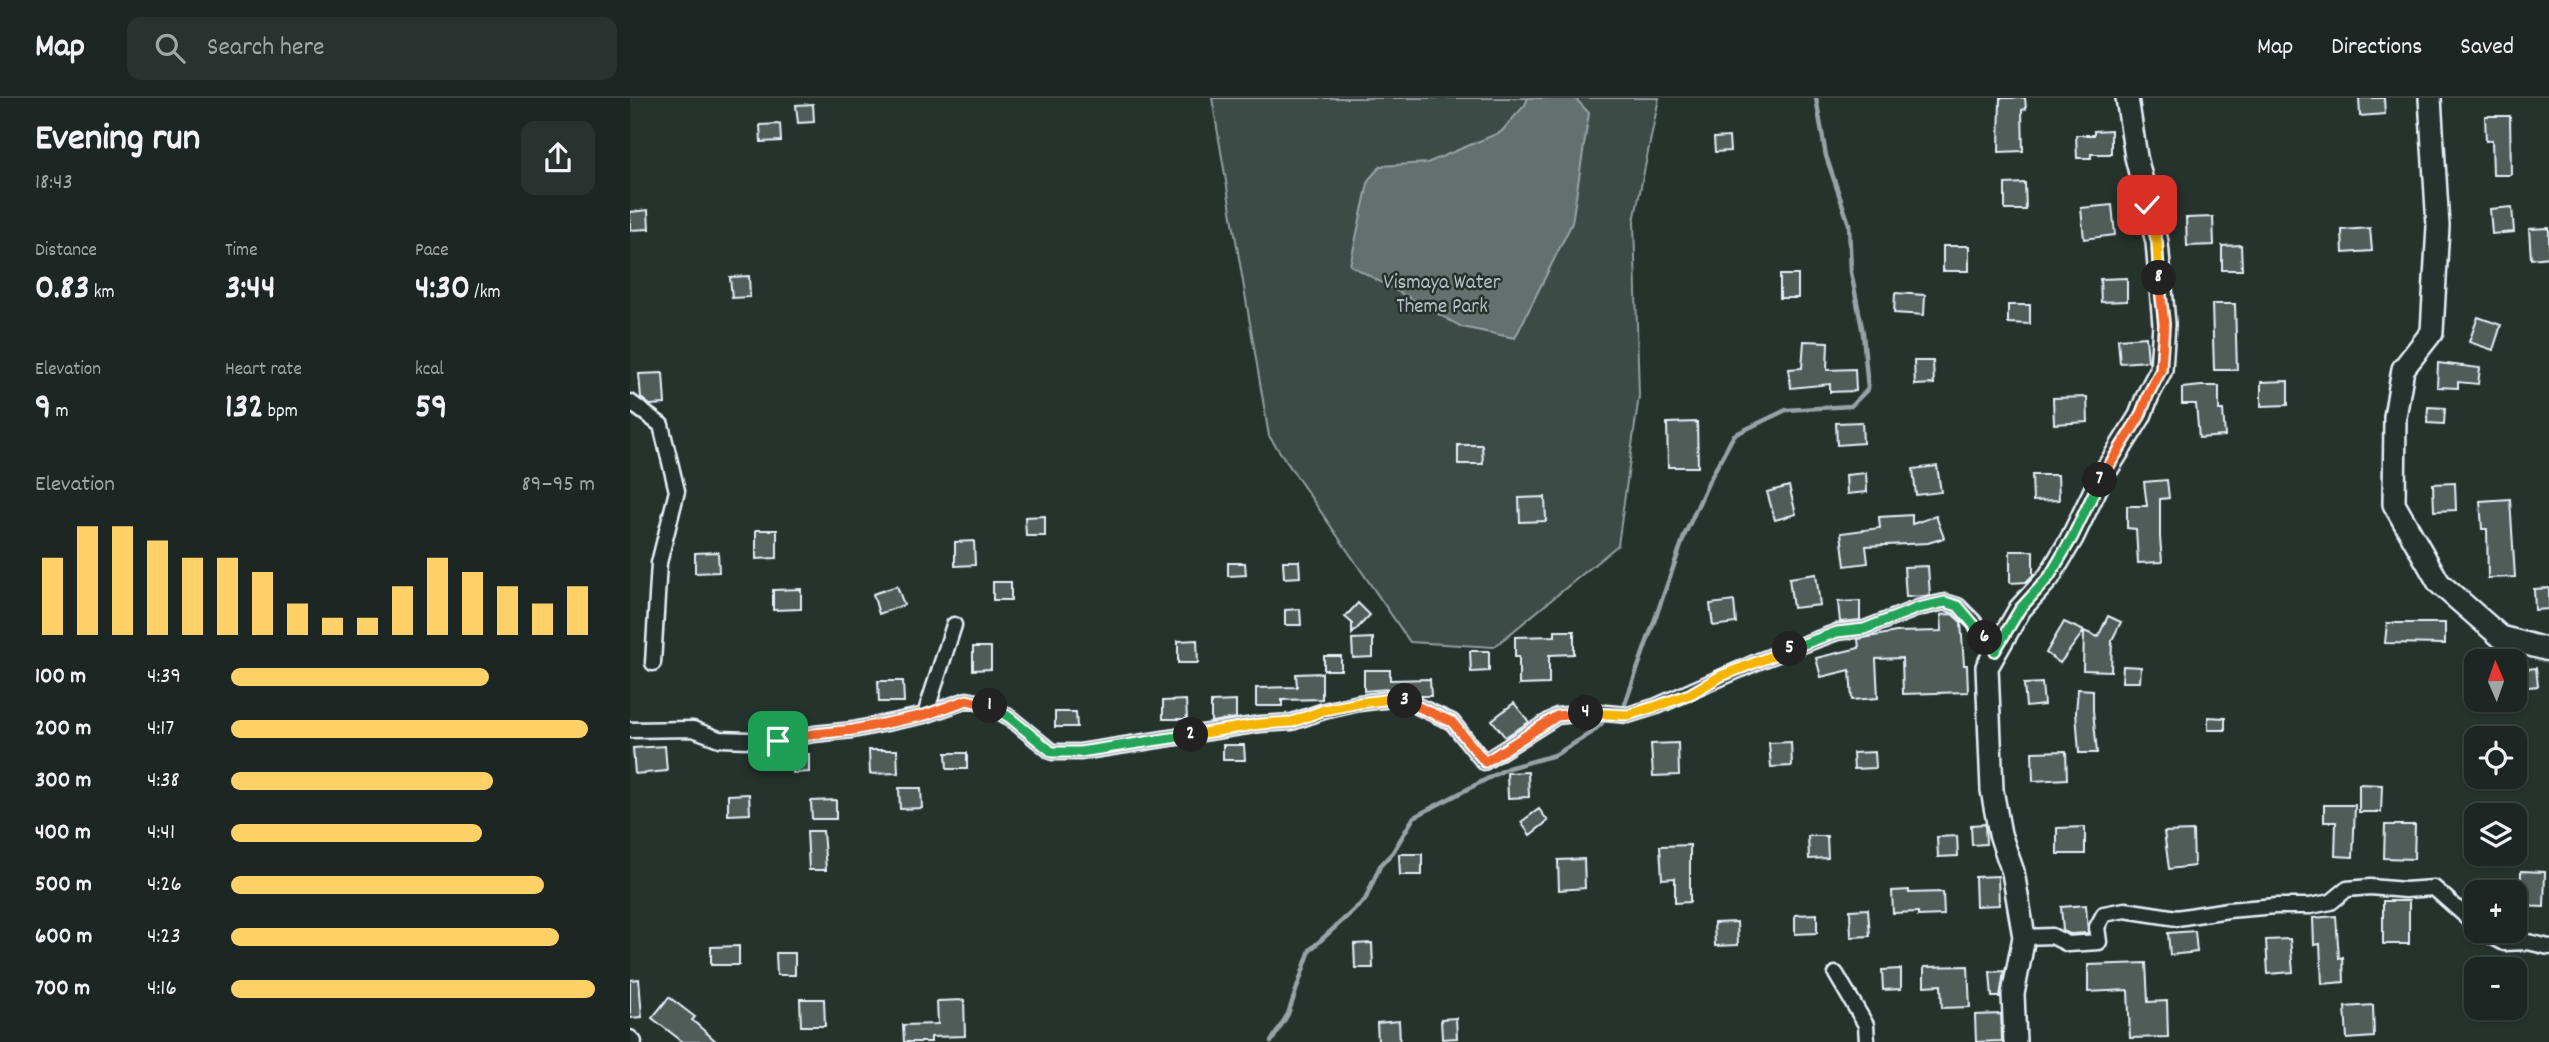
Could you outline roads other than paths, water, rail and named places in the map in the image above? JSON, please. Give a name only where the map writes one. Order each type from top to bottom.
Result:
[{"type":"main road","points":[[2015,1042],[2013,993],[2024,937],[2013,872],[2000,834],[1992,790],[1987,667],[2020,609],[2049,577],[2072,538],[2099,482],[2140,416],[2161,370],[2164,324],[2157,242],[2136,157],[2127,98]]},
{"type":"main road","points":[[2430,98],[2438,226],[2432,332],[2403,369],[2395,417],[2394,504],[2439,583],[2501,637],[2549,650]]},
{"type":"street","points":[[630,402],[661,425],[677,491],[659,563],[653,663]]},
{"type":"street","points":[[630,730],[693,729],[719,739],[778,741],[853,730],[925,715],[967,700],[987,704],[1009,717],[1052,752],[1080,752],[1260,724],[1292,722],[1324,710],[1400,698],[1452,722],[1485,762],[1557,716],[1594,712],[1628,715],[1657,706],[1759,661],[1837,632],[1864,629],[1918,608],[1945,602],[1958,606],[1974,622],[1995,651]]},
{"type":"street","points":[[925,715],[954,625]]},
{"type":"street","points":[[2024,937],[2052,936],[2068,944],[2099,942],[2097,927],[2104,914],[2125,910],[2177,918],[2276,906],[2310,906],[2331,902],[2347,889],[2370,887],[2405,890],[2434,888],[2464,914]]},
{"type":"street","points":[[2527,942],[2546,944],[2549,947]]},
{"type":"street","points":[[1836,974],[1866,1025],[1867,1042]]},
{"type":"street","points":[[630,1038],[634,1042]]},
{"type":"waterway","points":[[1625,704],[1685,534],[1734,435],[1786,410],[1851,406],[1868,389],[1863,333],[1851,272],[1849,224],[1826,156],[1816,98]]},
{"type":"waterway","points":[[1271,1042],[1288,1014],[1310,950],[1365,900],[1380,866],[1393,852],[1414,817],[1508,768],[1555,755],[1602,723]]},
{"type":"park label","name":"Vismaya Water Theme Park","points":[[1442,293]]}]
